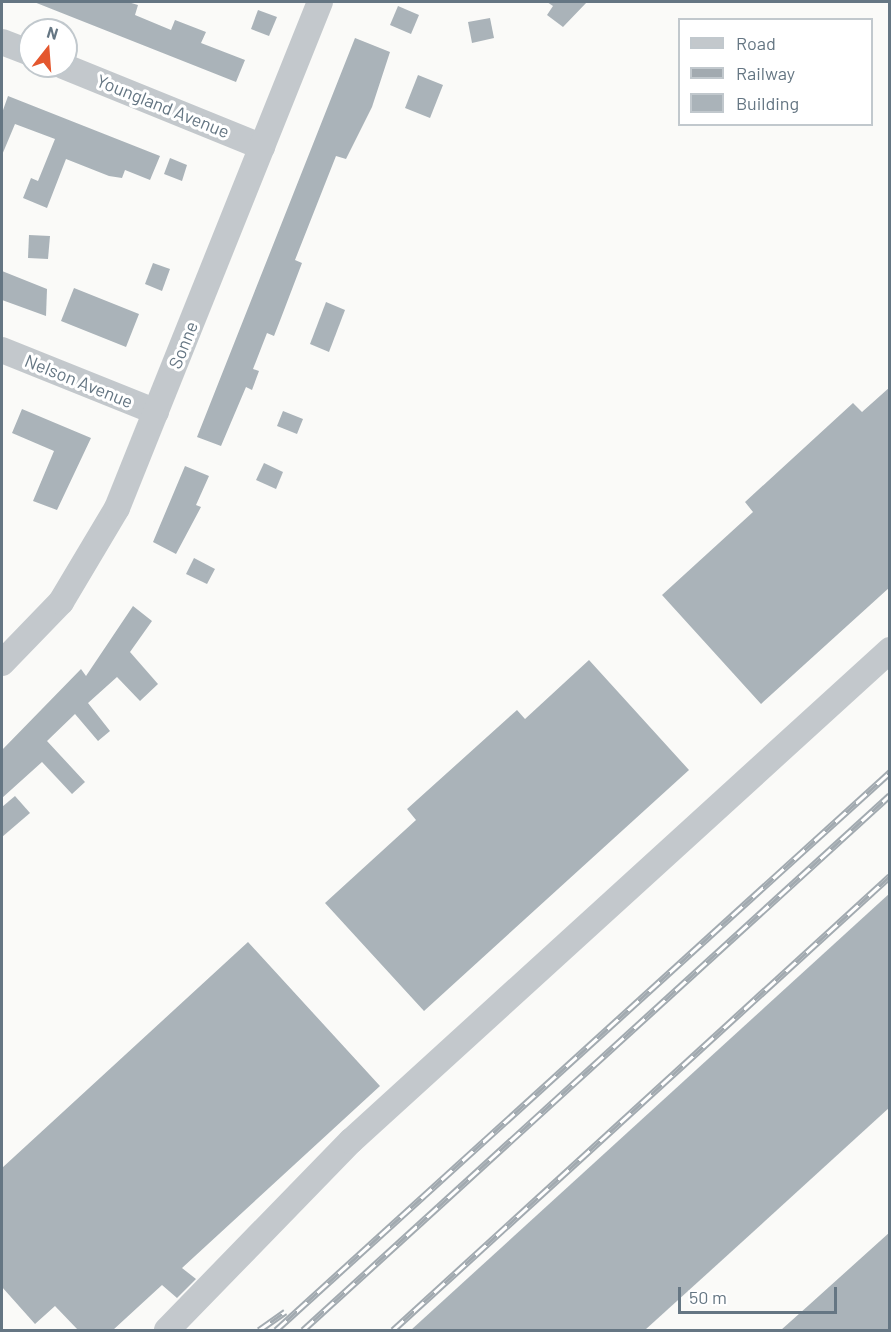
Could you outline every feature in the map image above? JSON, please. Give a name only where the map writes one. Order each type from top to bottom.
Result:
[{"type":"street","name":"Sonne","points":[[2,663],[61,602],[84,569],[117,508],[320,2]]},
{"type":"street","points":[[2,42],[18,48]]},
{"type":"street","name":"Youngland Avenue","points":[[78,72],[262,147]]},
{"type":"street","name":"Nelson Avenue","points":[[2,350],[156,412]]},
{"type":"street","points":[[167,1330],[351,1141],[890,650]]},
{"type":"building","points":[[34,2],[128,2],[138,5],[135,15],[171,30],[175,20],[206,32],[201,43],[245,60],[236,82]]},
{"type":"building","points":[[547,2],[587,2],[563,27],[547,15],[553,6]]},
{"type":"building","points":[[398,6],[419,15],[411,34],[390,25]]},
{"type":"building","points":[[258,10],[277,17],[269,36],[251,29]]},
{"type":"building","points":[[490,18],[494,38],[472,43],[468,22]]},
{"type":"building","points":[[355,38],[390,52],[372,107],[346,159],[336,156],[295,260],[302,263],[274,336],[267,333],[253,369],[259,371],[252,390],[246,387],[221,446],[197,437]]},
{"type":"building","points":[[418,75],[443,85],[430,118],[405,108]]},
{"type":"building","points":[[8,96],[160,156],[150,180],[125,170],[122,178],[109,176],[66,159],[47,208],[23,198],[31,178],[38,181],[55,139],[15,124],[2,155],[2,113]]},
{"type":"building","points":[[170,158],[187,165],[182,181],[164,174]]},
{"type":"building","points":[[29,235],[50,236],[48,259],[28,258]]},
{"type":"building","points":[[153,263],[170,269],[162,291],[145,284]]},
{"type":"building","points":[[2,271],[47,289],[46,316],[2,300]]},
{"type":"building","points":[[74,288],[139,314],[126,347],[61,321]]},
{"type":"building","points":[[326,302],[345,310],[329,352],[310,344]]},
{"type":"building","points":[[890,387],[890,587],[761,704],[662,595],[753,512],[745,502],[853,403],[862,412]]},
{"type":"building","points":[[22,409],[91,438],[57,510],[33,501],[54,451],[12,433]]},
{"type":"building","points":[[283,411],[303,419],[297,434],[277,426]]},
{"type":"building","points":[[264,463],[283,472],[276,489],[256,480]]},
{"type":"building","points":[[185,466],[209,476],[196,505],[201,507],[176,554],[153,542]]},
{"type":"building","points":[[194,558],[215,569],[207,584],[186,574]]},
{"type":"building","points":[[133,606],[152,621],[130,652],[158,684],[140,701],[117,677],[88,703],[110,731],[98,741],[75,714],[47,741],[85,782],[72,794],[42,762],[2,798],[2,750],[81,669],[86,676]]},
{"type":"building","points":[[589,660],[689,770],[424,1011],[325,903],[416,820],[407,809],[517,710],[525,719]]},
{"type":"building","points":[[15,796],[30,813],[2,837],[2,807]]},
{"type":"building","points":[[890,893],[890,1107],[645,1330],[411,1330]]},
{"type":"building","points":[[248,942],[380,1086],[182,1268],[196,1279],[177,1298],[162,1285],[113,1330],[78,1330],[55,1306],[35,1324],[2,1287],[2,1168]]},
{"type":"building","points":[[890,1232],[890,1330],[781,1330],[809,1305]]},
{"type":"railway","points":[[276,1330],[890,772]]},
{"type":"railway","points":[[303,1330],[890,795]]},
{"type":"railway","points":[[393,1330],[890,876]]},
{"type":"railway","points":[[259,1330],[285,1312]]}]
